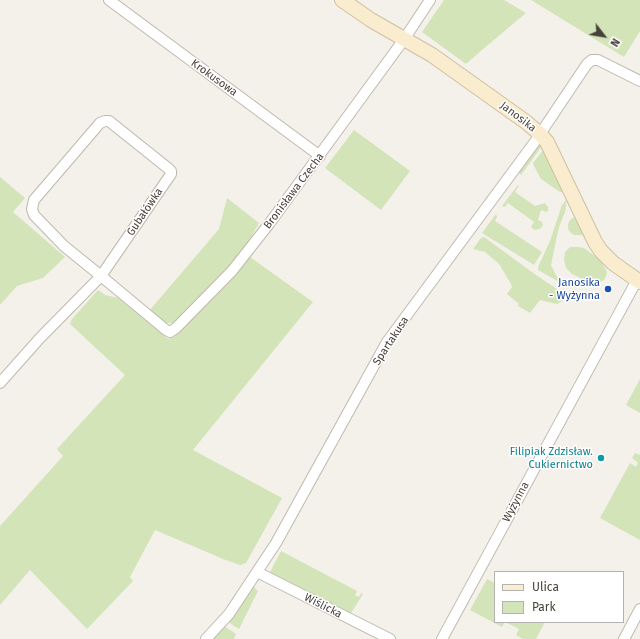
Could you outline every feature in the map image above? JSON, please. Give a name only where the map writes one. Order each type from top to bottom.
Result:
[{"type":"street","name":"Krokusowa","points":[[108,0],[320,156]]},
{"type":"street","name":"Janosika","points":[[342,0],[371,20],[405,38],[432,55],[526,122],[540,134],[547,142],[601,251],[613,263],[638,281]]},
{"type":"street","name":"Bronisława Czecha","points":[[101,276],[170,332],[176,328],[232,271],[271,222],[405,38],[430,0]]},
{"type":"street","name":"Spartakusa","points":[[206,639],[229,614],[276,543],[388,342],[540,134],[587,64],[592,60],[598,60],[640,81]]},
{"type":"street","name":"Gubałówka","points":[[0,383],[40,338],[101,276],[171,174],[171,171],[109,121],[100,123],[34,200],[32,210],[34,215],[64,246],[101,276]]},
{"type":"street","name":"Wyżynna","points":[[442,639],[638,281]]},
{"type":"street","name":"Wiślicka","points":[[257,572],[390,639]]},
{"type":"street","points":[[624,639],[640,609]]},
{"type":"green space","points":[[444,0],[504,0],[526,13],[466,64],[422,32]]},
{"type":"green space","points":[[531,0],[640,0],[640,31],[624,57]]},
{"type":"green space","points":[[354,130],[410,171],[381,210],[325,168]]},
{"type":"green space","points":[[538,144],[542,146],[521,175],[519,173],[520,169]]},
{"type":"green space","points":[[544,149],[564,191],[562,192],[541,179],[534,166],[533,163]]},
{"type":"green space","points":[[0,177],[25,198],[13,212],[65,257],[43,278],[17,286],[0,305]]},
{"type":"green space","points":[[518,185],[519,186],[515,192],[535,206],[545,203],[548,207],[548,211],[546,212],[541,210],[538,220],[542,222],[543,225],[541,228],[536,230],[533,229],[531,227],[534,222],[508,203],[505,207],[502,206]]},
{"type":"green space","points":[[227,198],[259,223],[250,239],[226,271],[174,323],[164,323],[149,311],[219,229]]},
{"type":"green space","points":[[567,199],[551,265],[558,279],[563,284],[538,270],[538,267],[550,241],[562,205]]},
{"type":"green space","points":[[496,214],[497,217],[495,221],[542,252],[534,265],[482,233]]},
{"type":"green space","points":[[576,217],[584,233],[582,235],[574,235],[568,229],[570,220]]},
{"type":"green space","points":[[484,237],[569,297],[557,304],[540,300],[530,313],[518,306],[519,304],[507,294],[512,287],[499,264],[485,252],[473,249],[481,238]]},
{"type":"green space","points":[[570,247],[584,248],[600,260],[607,274],[604,280],[593,284],[572,274],[566,268],[564,260],[565,252]]},
{"type":"green space","points":[[250,257],[313,302],[193,450],[282,498],[246,563],[240,565],[223,559],[155,530],[130,577],[133,581],[87,629],[30,570],[0,605],[0,526],[63,456],[57,449],[125,375],[70,324],[72,319],[98,290],[105,295],[118,298],[168,339],[174,337]]},
{"type":"green space","points":[[640,379],[640,413],[626,405]]},
{"type":"green space","points":[[635,453],[640,455],[640,540],[600,518],[630,463],[636,467],[638,463],[632,458]]},
{"type":"green space","points":[[281,551],[357,591],[355,595],[359,597],[361,593],[363,594],[351,613],[270,572]]},
{"type":"green space","points":[[487,579],[494,582],[494,623],[470,610]]},
{"type":"green space","points":[[253,586],[258,591],[239,629],[227,620]]},
{"type":"green space","points":[[494,623],[504,623],[502,627]]},
{"type":"green space","points":[[507,623],[544,623],[536,639],[523,639],[516,635],[519,629]]},
{"type":"green space","points":[[224,626],[236,634],[234,639],[212,639]]},
{"type":"place","name":"Janosika - Wyżynna","points":[[608,289]]},
{"type":"place","name":"Filipiak Zdzisław. Cukiernictwo","points":[[601,458]]}]
